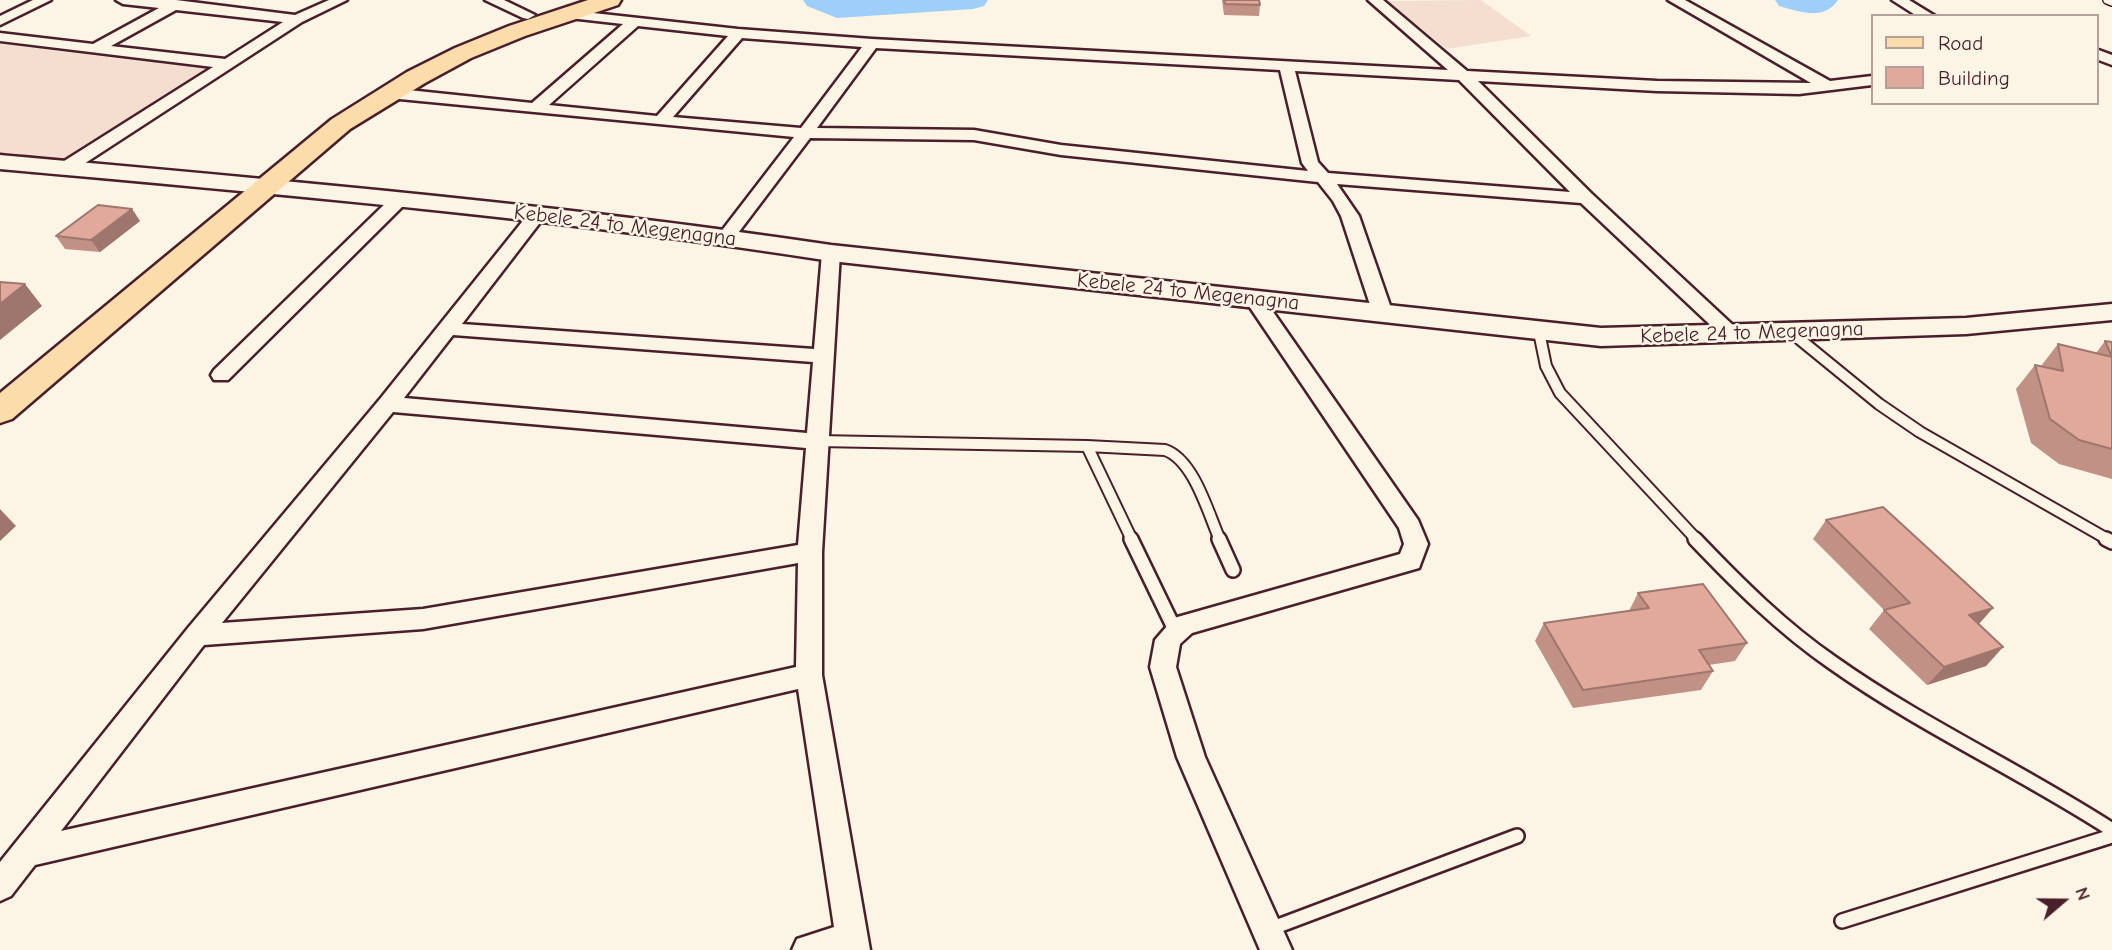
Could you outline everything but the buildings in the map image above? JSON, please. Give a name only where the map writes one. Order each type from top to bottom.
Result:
[{"type":"main road","points":[[0,379],[283,144],[363,90],[413,62],[528,15],[610,0]]},
{"type":"main road","points":[[0,411],[341,124],[389,93],[465,52],[569,7]]},
{"type":"main road","points":[[0,163],[233,184]]},
{"type":"main road","name":"Kebele 24 to Megenagna","points":[[233,184],[726,237],[831,253],[1601,337],[1966,326],[2108,316]]},
{"type":"street","points":[[0,21],[44,0]]},
{"type":"street","points":[[122,0],[179,3],[297,19]]},
{"type":"street","points":[[67,167],[297,19],[340,0]]},
{"type":"street","points":[[492,0],[528,15]]},
{"type":"street","points":[[1375,0],[1474,85],[1586,198],[1729,332]]},
{"type":"street","points":[[1675,0],[1829,87]]},
{"type":"street","points":[[1899,0],[1924,14]]},
{"type":"street","points":[[96,48],[179,3]]},
{"type":"street","points":[[569,7],[633,23],[872,43],[1657,86],[1775,90],[1870,81]]},
{"type":"street","points":[[536,108],[633,23]]},
{"type":"street","points":[[661,121],[738,33]]},
{"type":"street","points":[[0,37],[229,64]]},
{"type":"street","points":[[726,237],[872,43]]},
{"type":"street","points":[[1286,65],[1310,163],[1325,177],[1350,216],[1383,314]]},
{"type":"street","points":[[389,93],[805,133],[974,135],[1060,150],[1325,177],[1586,198]]},
{"type":"street","points":[[221,375],[398,201]]},
{"type":"street","points":[[0,886],[197,635],[388,404],[536,216]]},
{"type":"street","points":[[808,950],[853,944],[809,675],[810,552],[831,253]]},
{"type":"street","points":[[1255,300],[1410,526],[1416,544],[1410,561],[1183,625],[1168,640],[1163,667],[1191,757],[1272,940]]},
{"type":"street","points":[[448,329],[824,356]]},
{"type":"street","points":[[388,404],[818,441]]},
{"type":"street","points":[[197,635],[423,620],[810,552]]},
{"type":"street","points":[[26,853],[809,675]]},
{"type":"lane","points":[[2107,0],[2112,2]]},
{"type":"lane","points":[[1539,332],[1546,366],[1560,393],[1687,531],[1762,606],[1834,664],[1972,749],[2061,794],[2112,830]]},
{"type":"lane","points":[[1792,333],[1878,404],[1920,432],[2112,542]]},
{"type":"lane","points":[[818,441],[1165,450],[1177,454],[1189,469],[1233,570]]},
{"type":"lane","points":[[1087,446],[1176,632]]},
{"type":"lane","points":[[1272,940],[1517,836]]},
{"type":"lane","points":[[1842,921],[2112,836]]},
{"type":"shaded area","points":[[1481,0],[1531,36],[1447,49],[1387,1]]},
{"type":"shaded area","points":[[0,44],[208,69],[68,161],[0,155]]},
{"type":"waterway","points":[[818,0],[837,9],[973,0]]},
{"type":"waterway","points":[[1790,0],[1819,5],[1823,0]]}]
